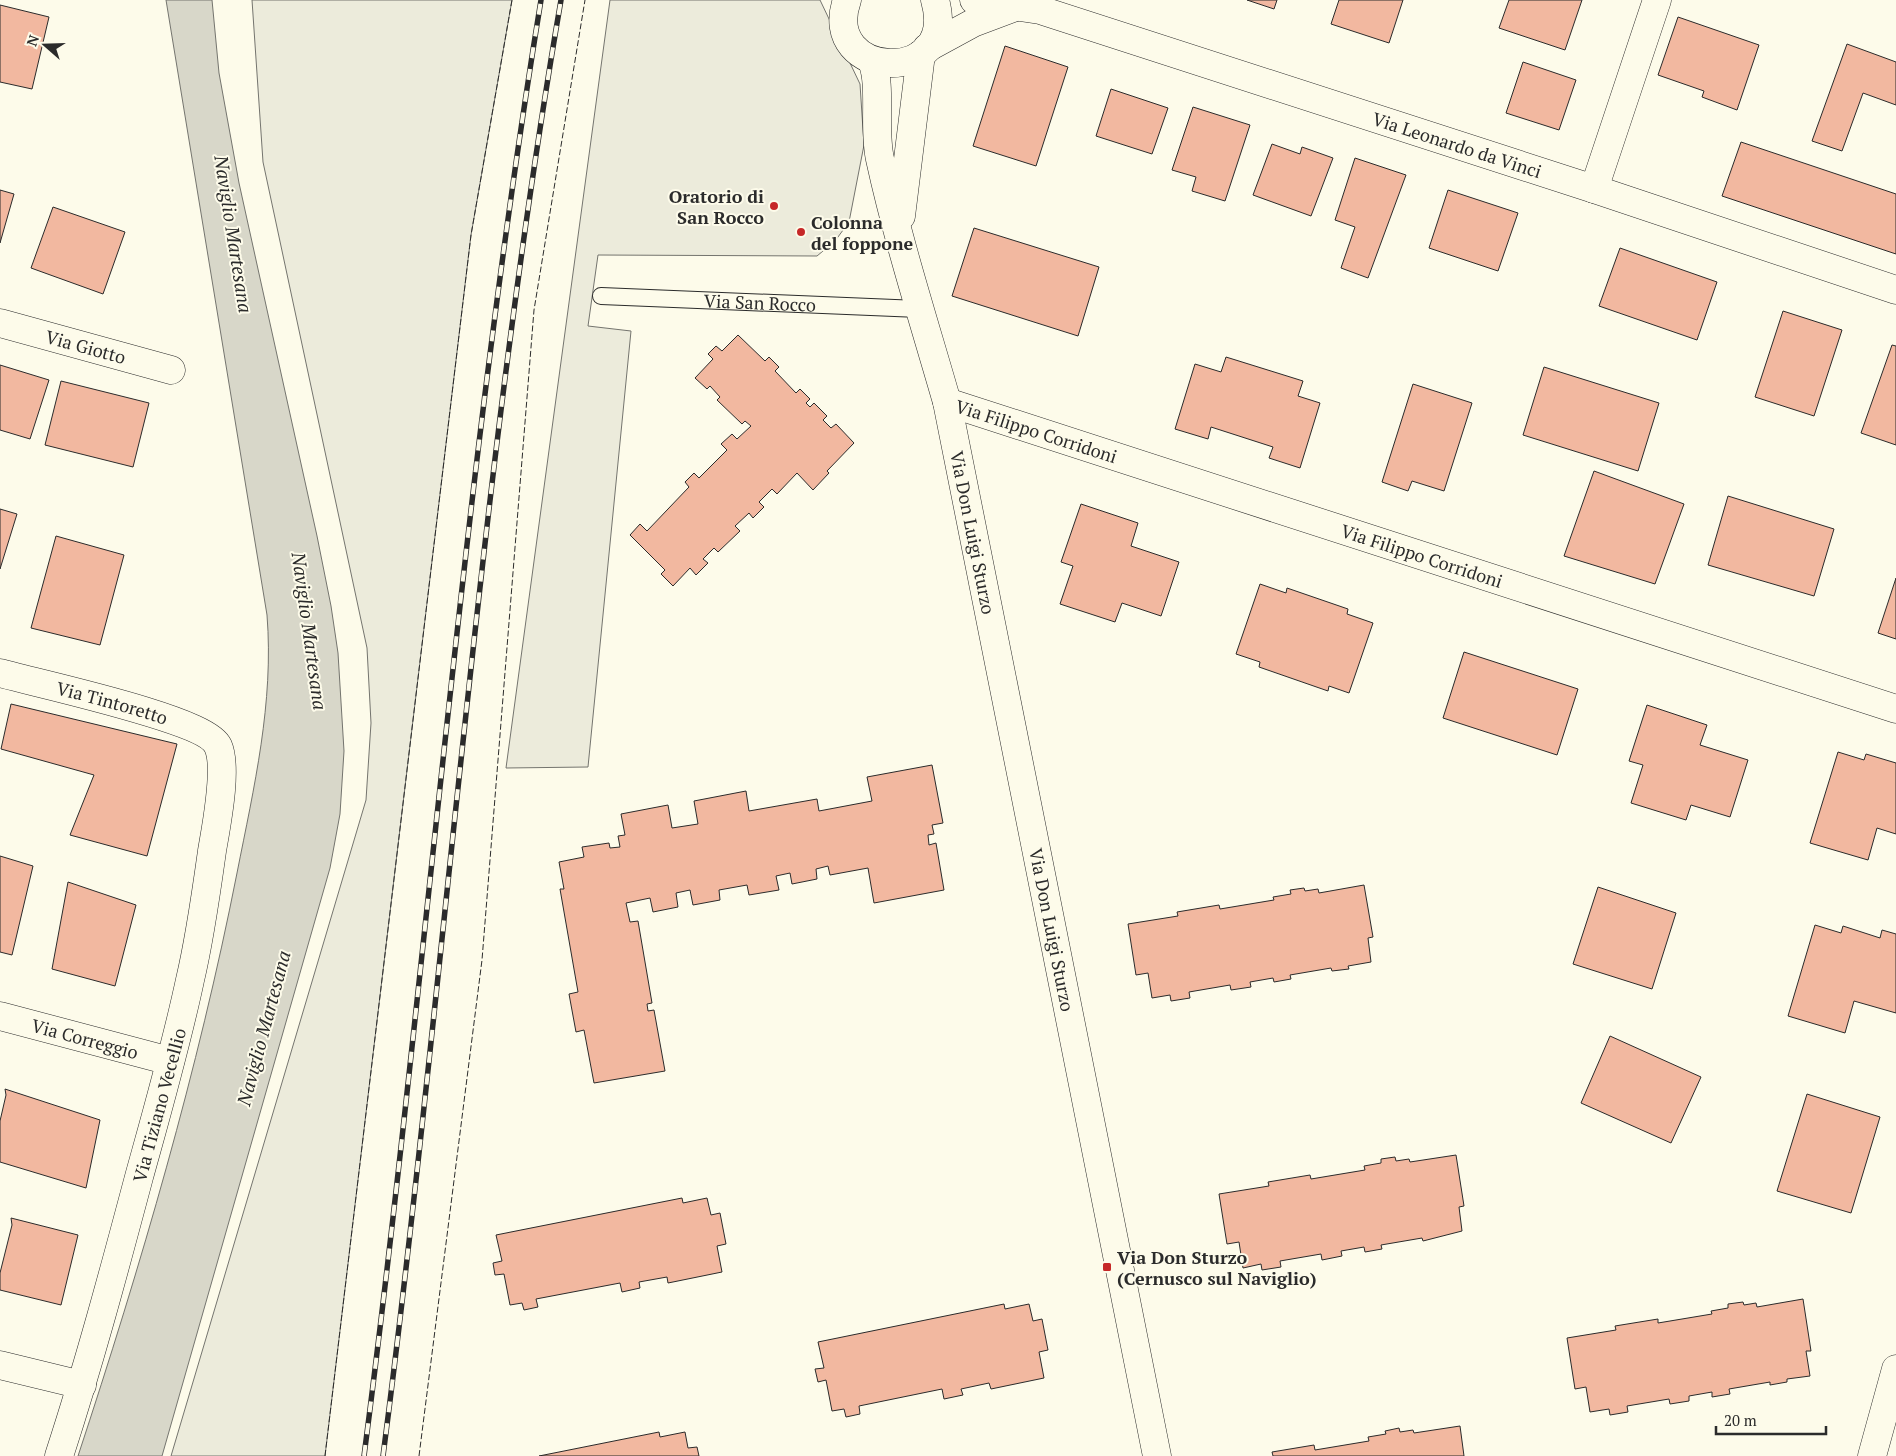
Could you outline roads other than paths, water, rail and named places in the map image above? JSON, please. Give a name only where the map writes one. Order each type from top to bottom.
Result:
[{"type":"street","points":[[898,234],[924,51],[937,28],[938,18],[934,0]]},
{"type":"street","name":"Via Leonardo da Vinci","points":[[974,0],[1050,14],[1594,189],[1896,290]]},
{"type":"street","points":[[1594,189],[1657,0]]},
{"type":"street","points":[[841,7],[846,32],[854,47],[872,61],[894,65],[905,63],[973,23],[1016,7]]},
{"type":"street","points":[[872,61],[875,72],[876,136],[879,158],[898,234],[947,402]]},
{"type":"street","name":"Via Giotto","points":[[0,323],[172,370]]},
{"type":"street","name":"Via Filippo Corridoni","points":[[947,402],[1896,709]]},
{"type":"street","name":"Via Don Luigi Sturzo","points":[[947,402],[1157,1456]]},
{"type":"street","name":"Via Tintoretto","points":[[0,673],[179,722],[210,736],[218,746]]},
{"type":"street","name":"Via Tiziano Vecellio","points":[[59,1456],[82,1384],[170,1061],[195,960],[220,802],[221,766],[218,746]]},
{"type":"street","name":"Via Correggio","points":[[0,1016],[170,1061]]},
{"type":"street","points":[[0,1365],[82,1384]]},
{"type":"street","points":[[1872,1456],[1896,1369]]},
{"type":"lane","name":"Via San Rocco","points":[[601,296],[920,308]]},
{"type":"water","name":"Naviglio Martesana","points":[[166,0],[212,0],[219,73],[239,183],[331,606],[338,653],[344,751],[340,814],[330,868],[162,1456],[78,1456],[146,1240],[205,1021],[222,947],[256,777],[268,680],[267,615]]},
{"type":"railway","points":[[364,1456],[489,363],[513,181],[541,0]]},
{"type":"railway","points":[[383,1456],[426,1092],[464,727],[507,363],[532,181],[561,0]]},
{"type":"place","name":"Oratorio di San Rocco","points":[[774,206]]},
{"type":"place","name":"Colonna del foppone","points":[[801,232]]},
{"type":"place","name":"Via Don Sturzo (Cernusco sul Naviglio)","points":[[1107,1267]]}]
